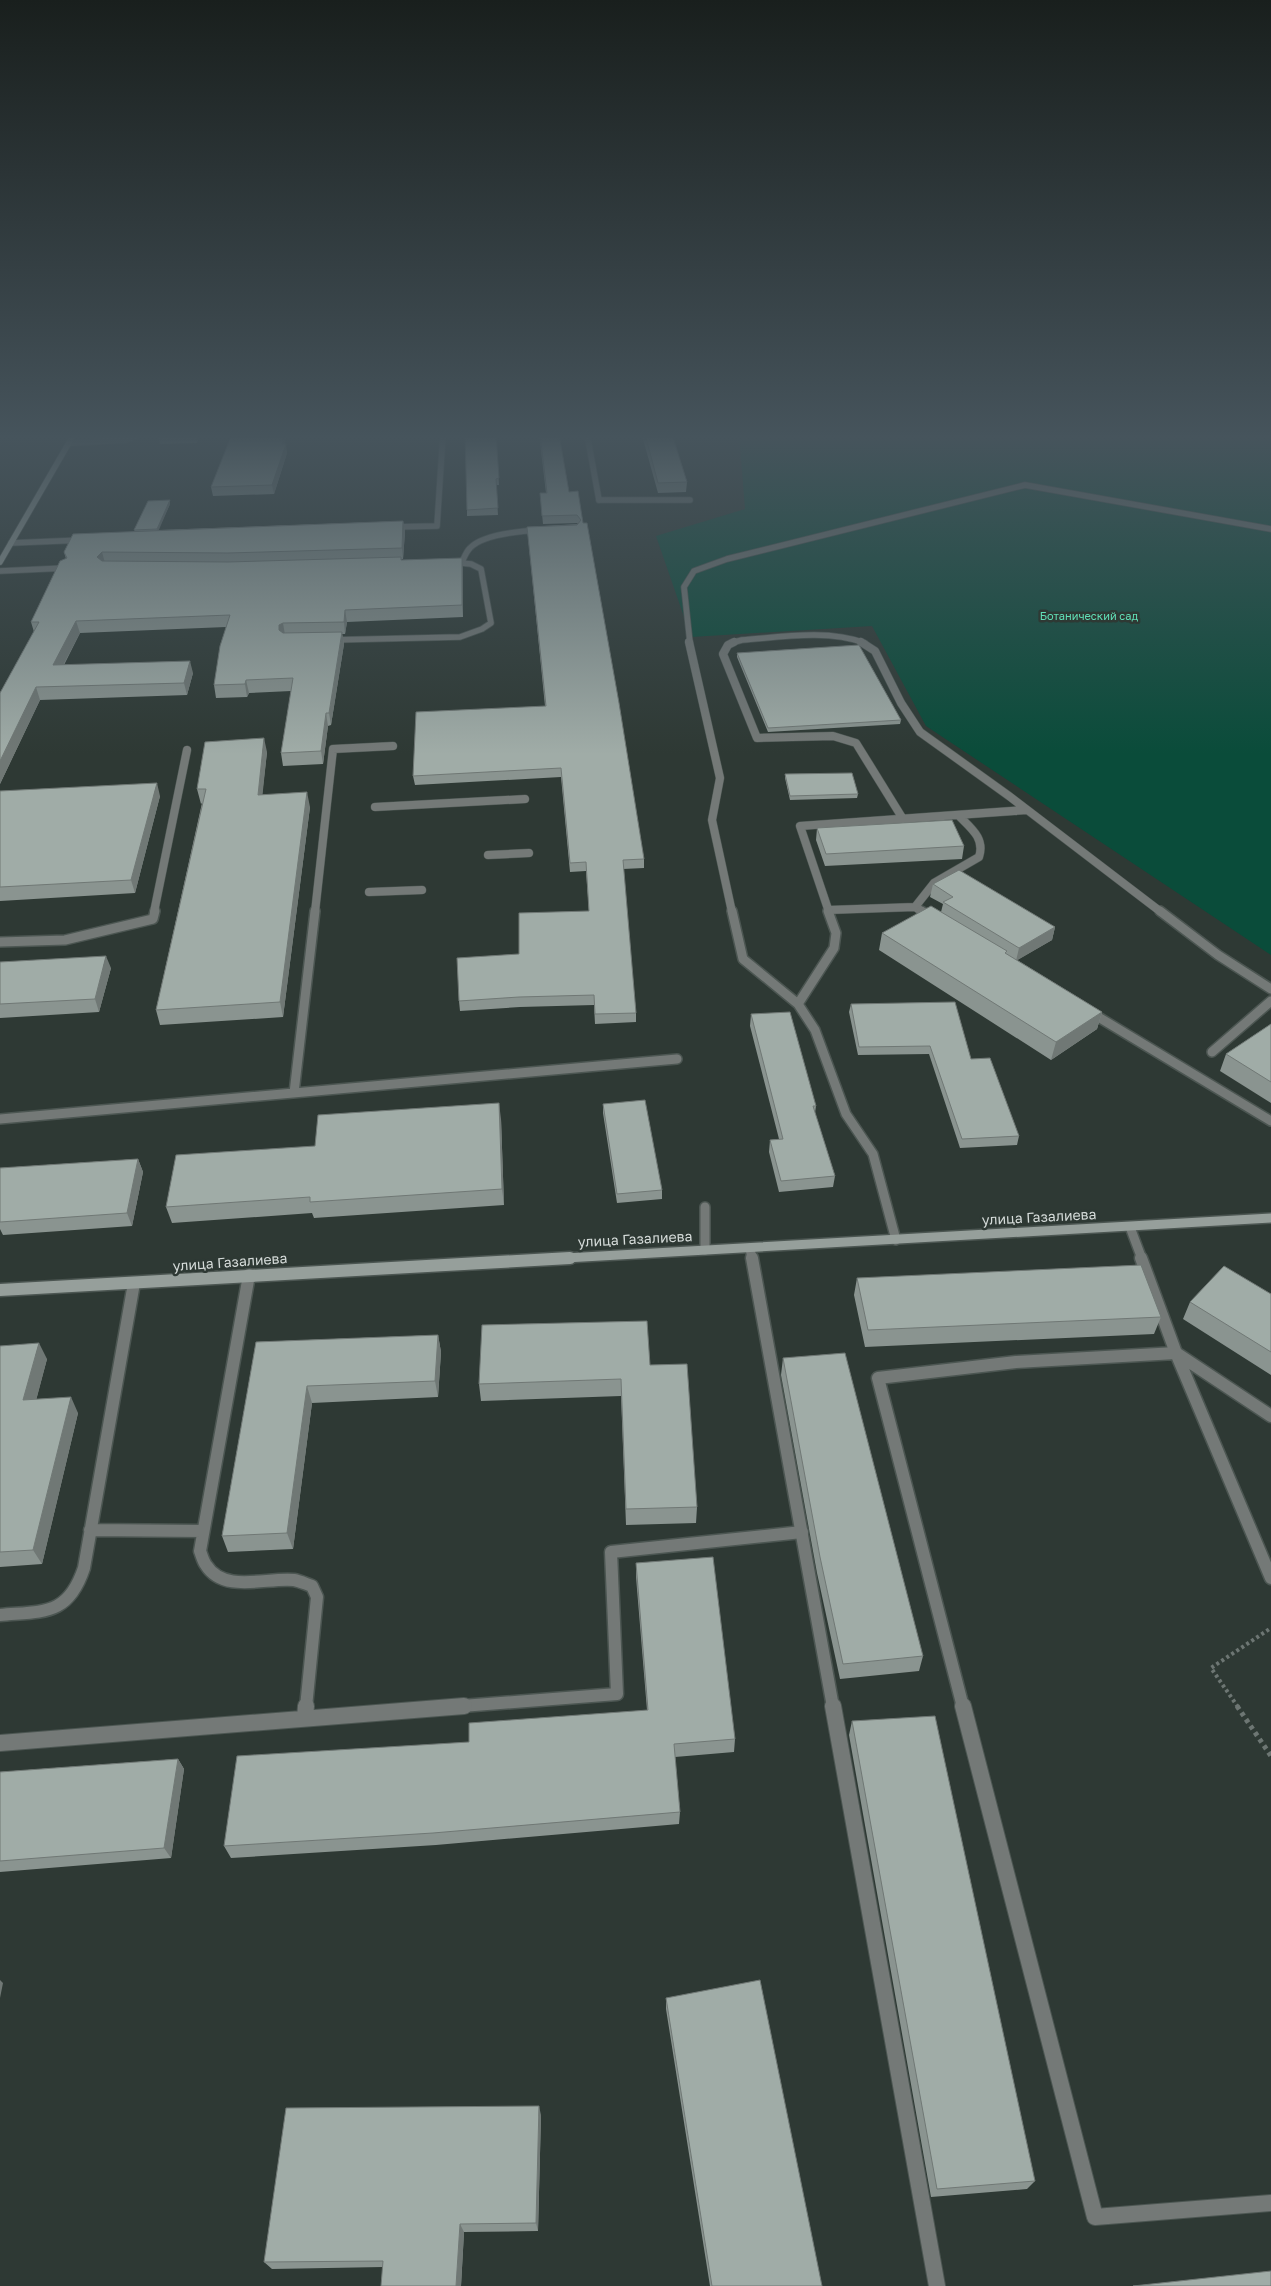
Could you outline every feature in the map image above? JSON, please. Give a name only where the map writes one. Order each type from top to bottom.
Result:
[{"type":"main road","points":[[0,562],[11,543]]},
{"type":"main road","name":"улица Газалиева","points":[[0,1290],[1271,1218]]},
{"type":"street","points":[[11,543],[72,541]]},
{"type":"street","points":[[462,562],[470,547],[481,541]]},
{"type":"street","points":[[803,541],[727,559],[694,570],[688,576],[684,587],[690,648],[720,778],[712,820],[743,959],[798,1004],[815,1030],[846,1114],[873,1154],[896,1240]]},
{"type":"street","points":[[324,640],[460,637],[482,629],[491,623],[481,569],[462,562],[442,562]]},
{"type":"street","points":[[0,570],[66,568]]},
{"type":"street","points":[[903,818],[856,743],[833,736],[757,738],[723,654],[725,646],[731,642],[742,640],[838,636],[864,643],[872,648],[909,717],[920,732],[1027,810],[1218,955],[1271,989]]},
{"type":"street","points":[[294,1093],[333,749],[393,746]]},
{"type":"street","points":[[0,942],[65,940],[153,919],[187,750]]},
{"type":"street","points":[[375,807],[525,799]]},
{"type":"street","points":[[798,1004],[834,948],[836,933],[800,826],[903,818],[960,817],[1027,810]]},
{"type":"street","points":[[915,907],[934,883],[974,861],[983,850],[982,843],[976,834],[960,817]]},
{"type":"street","points":[[488,855],[529,853]]},
{"type":"street","points":[[369,892],[422,890]]},
{"type":"street","points":[[828,910],[915,907],[940,922]]},
{"type":"street","points":[[1212,1052],[1271,1001]]},
{"type":"street","points":[[1084,1009],[1271,1121]]},
{"type":"street","points":[[0,1119],[677,1059]]},
{"type":"street","points":[[704,1250],[705,1206]]},
{"type":"street","points":[[1130,1227],[1176,1353],[1271,1578]]},
{"type":"street","points":[[750,1248],[937,2286]]},
{"type":"street","points":[[248,1275],[200,1551],[202,1562],[211,1571],[232,1582],[294,1580],[312,1586],[317,1597],[305,1718]]},
{"type":"street","points":[[0,1615],[37,1612],[65,1602],[76,1588],[84,1568],[134,1283]]},
{"type":"street","points":[[1271,1416],[1176,1353],[1016,1362],[878,1378],[1095,2217],[1271,2204]]},
{"type":"street","points":[[90,1530],[203,1531]]},
{"type":"street","points":[[0,1743],[617,1694],[612,1552],[802,1532]]},
{"type":"path","points":[[1271,1628],[1211,1668],[1271,1756]]},
{"type":"green space","name":"Ботанический сад","points":[[658,541],[1271,541],[1271,955],[926,726],[872,626],[691,637]]},
{"type":"building","points":[[70,541],[402,541],[402,548],[228,553],[102,552],[97,557],[102,561],[228,562],[401,557],[401,560],[462,558],[462,605],[345,610],[344,622],[283,623],[279,625],[279,630],[283,633],[342,632],[329,713],[326,713],[321,751],[281,753],[293,678],[246,680],[245,684],[214,685],[220,646],[230,615],[76,621],[53,665],[190,661],[184,683],[36,687],[0,761],[0,693],[39,622],[31,622],[60,561],[67,558],[64,552]]},
{"type":"building","points":[[528,541],[590,541],[644,859],[623,860],[636,1013],[595,1014],[594,995],[459,1001],[457,958],[519,954],[519,913],[589,911],[586,862],[570,863],[561,768],[413,776],[416,712],[546,706]]},
{"type":"building","points":[[859,645],[901,720],[768,728],[737,653]]},
{"type":"building","points":[[264,738],[258,795],[307,792],[280,1002],[156,1010],[206,789],[197,789],[205,742]]},
{"type":"building","points":[[852,773],[858,794],[790,796],[785,774]]},
{"type":"building","points":[[157,783],[131,880],[0,887],[0,791]]},
{"type":"building","points":[[952,820],[964,846],[826,854],[817,828]]},
{"type":"building","points":[[959,870],[1055,927],[1019,948],[943,902],[953,897],[933,884]]},
{"type":"building","points":[[931,906],[1007,951],[1005,953],[1102,1012],[1056,1042],[882,933]]},
{"type":"building","points":[[106,956],[95,999],[0,1004],[0,962]]},
{"type":"building","points":[[955,1002],[971,1059],[990,1058],[1019,1136],[962,1139],[930,1046],[859,1047],[851,1004]]},
{"type":"building","points":[[790,1012],[816,1106],[813,1106],[835,1176],[781,1181],[770,1140],[783,1139],[751,1014]]},
{"type":"building","points":[[1271,1024],[1271,1082],[1226,1054]]},
{"type":"building","points":[[645,1100],[662,1190],[617,1194],[603,1104]]},
{"type":"building","points":[[499,1103],[502,1189],[310,1202],[310,1197],[166,1207],[176,1155],[315,1146],[318,1115]]},
{"type":"building","points":[[138,1159],[127,1213],[0,1222],[0,1168]]},
{"type":"building","points":[[1141,1265],[1161,1317],[868,1330],[857,1278]]},
{"type":"building","points":[[1224,1266],[1271,1294],[1271,1352],[1190,1302]]},
{"type":"building","points":[[647,1321],[650,1365],[687,1364],[697,1507],[626,1509],[621,1379],[479,1384],[482,1325]]},
{"type":"building","points":[[438,1335],[435,1381],[307,1386],[287,1533],[222,1536],[256,1342]]},
{"type":"building","points":[[39,1343],[23,1400],[71,1397],[33,1550],[0,1552],[0,1346]]},
{"type":"building","points":[[845,1353],[923,1656],[843,1664],[820,1557],[783,1358]]},
{"type":"building","points":[[713,1557],[735,1739],[674,1744],[680,1812],[433,1833],[224,1846],[237,1756],[469,1742],[469,1723],[648,1710],[636,1563]]},
{"type":"building","points":[[935,1716],[1035,2181],[937,2189],[852,1721]]},
{"type":"building","points":[[178,1759],[164,1848],[0,1861],[0,1772]]},
{"type":"building","points":[[760,1980],[822,2286],[712,2286],[666,1998]]},
{"type":"building","points":[[539,2106],[536,2223],[460,2224],[456,2286],[381,2286],[383,2261],[264,2262],[286,2108]]},
{"type":"building","points":[[1271,2271],[1271,2286],[1133,2286]]}]
